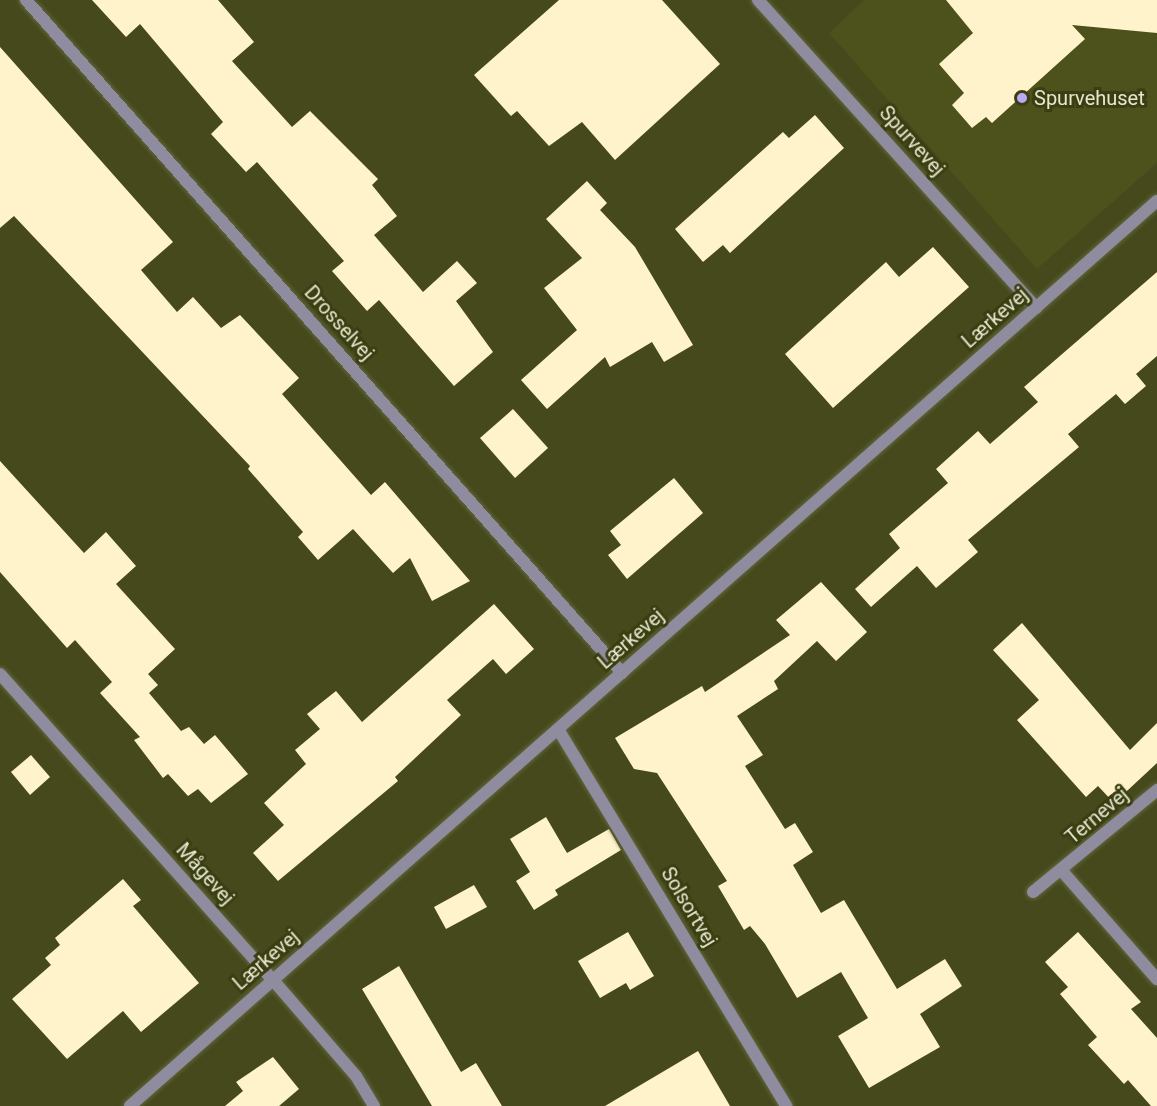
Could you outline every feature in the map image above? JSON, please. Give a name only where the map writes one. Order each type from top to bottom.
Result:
[{"type":"street","name":"Drosselvej","points":[[26,0],[622,673]]},
{"type":"street","name":"Spurvevej","points":[[758,0],[1036,308]]},
{"type":"street","name":"Lærkevej","points":[[130,1106],[1157,201]]},
{"type":"street","name":"Mågevej","points":[[0,674],[273,980],[356,1076],[374,1106]]},
{"type":"street","name":"Solsortvej","points":[[558,729],[786,1106]]},
{"type":"street","name":"Ternevej","points":[[1033,892],[1062,871],[1157,790]]},
{"type":"street","name":"Ternevej","points":[[1062,871],[1157,978]]},
{"type":"shaded area","name":"Spurvehuset","points":[[864,0],[1157,0],[1157,163],[1037,269],[829,33]]},
{"type":"building","points":[[92,0],[218,0],[254,42],[232,61],[292,127],[310,111],[378,179],[372,185],[397,216],[374,235],[423,292],[457,261],[477,283],[456,301],[493,352],[454,386],[379,300],[367,311],[332,271],[344,261],[257,162],[246,172],[211,134],[223,122],[140,24],[126,37]]},
{"type":"building","points":[[559,0],[662,0],[720,64],[615,160],[582,122],[549,146],[517,111],[511,116],[474,75]]},
{"type":"building","points":[[946,0],[1157,0],[1157,33],[1072,25],[1085,39],[992,123],[986,117],[972,128],[952,105],[964,93],[939,64],[973,33]]},
{"type":"building","points":[[0,47],[173,242],[141,270],[177,312],[193,297],[221,328],[240,315],[299,378],[282,394],[371,495],[385,482],[470,581],[432,601],[410,558],[393,573],[353,529],[318,560],[298,537],[303,532],[248,469],[250,466],[14,216],[0,228]]},
{"type":"building","points":[[815,115],[844,148],[730,253],[723,245],[703,262],[675,229],[783,132],[789,138]]},
{"type":"building","points":[[587,181],[607,203],[600,210],[635,247],[693,345],[664,362],[652,342],[610,367],[605,357],[547,409],[521,380],[577,330],[544,288],[582,258],[546,219]]},
{"type":"building","points":[[933,247],[969,287],[833,408],[785,354],[886,262],[899,277]]},
{"type":"building","points":[[1157,272],[1157,356],[1136,374],[1146,386],[1125,404],[1116,394],[1068,434],[1079,447],[968,540],[978,552],[936,588],[917,566],[871,607],[855,589],[900,548],[889,534],[948,483],[936,469],[978,431],[990,444],[1038,402],[1024,387]]},
{"type":"building","points":[[513,409],[548,448],[515,478],[480,438]]},
{"type":"building","points":[[0,461],[84,553],[106,532],[136,566],[116,584],[175,649],[148,674],[158,685],[149,693],[181,731],[189,727],[204,744],[215,735],[248,774],[211,803],[198,789],[188,796],[168,774],[163,778],[134,740],[140,737],[100,693],[112,682],[75,640],[67,648],[0,572]]},
{"type":"building","points":[[674,478],[703,513],[627,579],[608,555],[621,545],[610,531]]},
{"type":"building","points":[[821,582],[867,632],[836,661],[817,641],[774,681],[778,689],[737,716],[763,755],[745,766],[785,829],[795,823],[813,852],[793,865],[821,913],[844,900],[897,989],[945,959],[962,986],[920,1014],[940,1047],[869,1088],[838,1036],[868,1018],[841,972],[797,998],[765,944],[750,926],[744,930],[718,886],[727,881],[657,773],[634,769],[615,738],[702,686],[705,692],[790,635],[776,620]]},
{"type":"building","points":[[494,604],[534,649],[506,674],[493,659],[447,700],[461,715],[395,777],[398,781],[278,881],[253,853],[284,825],[264,803],[306,764],[295,750],[320,729],[307,714],[336,691],[362,722]]},
{"type":"building","points":[[1022,623],[1130,750],[1157,723],[1157,763],[1114,803],[1098,786],[1086,797],[1017,720],[1039,700],[993,650]]},
{"type":"building","points":[[31,755],[50,777],[30,795],[11,772]]},
{"type":"building","points":[[546,817],[567,853],[609,829],[621,850],[555,890],[558,895],[534,910],[516,881],[530,872],[510,839]]},
{"type":"building","points":[[123,879],[141,900],[133,906],[199,983],[141,1032],[123,1011],[67,1059],[12,999],[51,965],[45,958],[60,945],[55,938]]},
{"type":"building","points":[[474,885],[487,907],[446,929],[434,907]]},
{"type":"building","points":[[628,932],[654,976],[630,990],[626,983],[600,998],[578,961]]},
{"type":"building","points":[[1078,932],[1141,1002],[1131,1009],[1157,1038],[1157,1106],[1151,1106],[1128,1080],[1124,1084],[1088,1045],[1097,1037],[1060,994],[1068,987],[1045,962]]},
{"type":"building","points":[[399,966],[461,1072],[476,1063],[502,1106],[432,1106],[362,989]]},
{"type":"building","points":[[698,1051],[730,1106],[605,1106]]},
{"type":"building","points":[[273,1057],[299,1089],[279,1106],[225,1106],[243,1091],[236,1082]]},
{"type":"place","name":"Spurvehuset","points":[[1022,98]]}]
